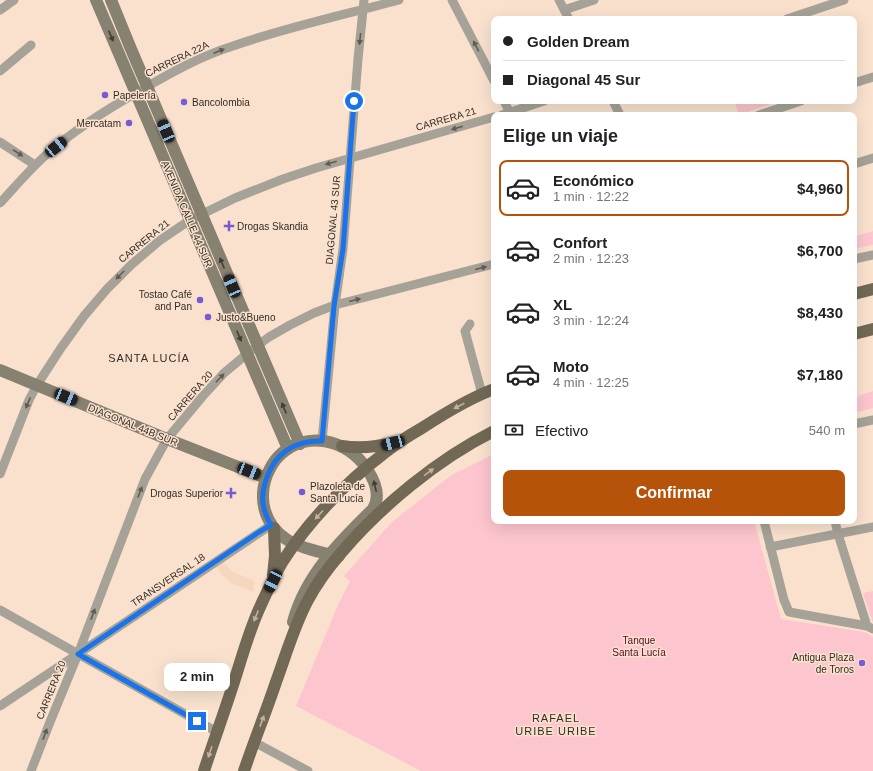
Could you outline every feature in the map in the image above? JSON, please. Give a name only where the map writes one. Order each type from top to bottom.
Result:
[{"type":"main road","name":"AVENIDA CALLE 44 SUR","points":[[96,0],[288,449]]},
{"type":"main road","name":"AVENIDA CALLE 44 SUR","points":[[111,0],[300,444]]},
{"type":"main road","points":[[857,293],[873,289]]},
{"type":"main road","points":[[857,333],[873,329]]},
{"type":"main road","name":"DIAGONAL 44B SUR","points":[[0,370],[266,478]]},
{"type":"main road","points":[[204,771],[259,608],[283,561],[316,518],[366,467],[402,440],[449,410],[491,390]]},
{"type":"main road","points":[[335,555],[370,521],[410,486],[462,449],[491,433]]},
{"type":"main road","points":[[342,446],[370,448],[402,440]]},
{"type":"main road","points":[[244,771],[295,627],[307,601],[323,576],[348,533],[375,504],[376,494],[374,481],[366,467],[352,452],[333,442],[314,441],[300,444],[288,449],[278,457],[271,467],[266,478],[263,492],[263,507],[266,516],[273,527],[286,539],[314,550],[335,555]]},
{"type":"main road","points":[[273,527],[275,562],[273,581]]},
{"type":"street","points":[[0,10],[14,0]]},
{"type":"street","name":"DIAGONAL 43 SUR","points":[[322,441],[334,306],[343,249],[364,0]]},
{"type":"street","name":"CARRERA 22A","points":[[0,204],[35,165],[70,136],[101,114],[147,86],[186,66],[233,46],[399,0]]},
{"type":"street","points":[[452,0],[491,75]]},
{"type":"street","points":[[559,0],[567,16]]},
{"type":"street","points":[[564,10],[594,0]]},
{"type":"street","points":[[796,16],[844,0]]},
{"type":"street","points":[[0,71],[31,45]]},
{"type":"street","points":[[857,82],[873,77]]},
{"type":"street","points":[[514,112],[536,104]]},
{"type":"street","points":[[768,112],[792,104]]},
{"type":"street","name":"CARRERA 21","points":[[0,474],[29,400],[61,348],[84,316],[108,289],[136,260],[159,241],[201,214],[283,178],[491,118]]},
{"type":"street","points":[[0,142],[35,165]]},
{"type":"street","points":[[857,163],[873,158]]},
{"type":"street","points":[[857,258],[873,255]]},
{"type":"street","name":"CARRERA 20","points":[[31,771],[146,479],[167,439],[202,397],[224,373],[269,337],[314,313],[334,306],[491,265]]},
{"type":"street","points":[[470,324],[465,331],[482,394]]},
{"type":"street","points":[[857,423],[873,420]]},
{"type":"street","points":[[765,524],[784,600],[789,612],[870,628],[836,524]]},
{"type":"street","name":"TRANSVERSAL 18","points":[[0,706],[259,532],[273,527]]},
{"type":"street","points":[[770,547],[873,527]]},
{"type":"street","points":[[0,610],[217,732]]},
{"type":"street","points":[[254,742],[308,771]]},
{"type":"shaded area","points":[[224,562],[231,571],[255,581],[253,592],[231,583],[222,575],[217,567]]},
{"type":"green space","points":[[735,104],[770,104],[748,112],[738,112]]},
{"type":"green space","points":[[873,231],[873,245],[857,248],[857,236]]},
{"type":"green space","points":[[873,391],[873,408],[857,412],[857,397]]},
{"type":"green space","name":"Tanque Santa Lucía","points":[[491,456],[491,524],[755,524],[781,619],[865,632],[873,637],[873,771],[421,771],[296,706],[338,605],[350,581],[344,576],[392,522],[450,476]]},
{"type":"green space","points":[[873,591],[873,623],[863,593]]},
{"type":"place","name":"Papelería","points":[[105,95]]},
{"type":"place","name":"Bancolombia","points":[[184,102]]},
{"type":"place","name":"Mercatam","points":[[129,123]]},
{"type":"place","name":"Drogas Skandia","points":[[229,226]]},
{"type":"place","name":"Tostao Café and Pan","points":[[200,300]]},
{"type":"place","name":"Justo&Bueno","points":[[208,317]]},
{"type":"place","name":"Plazoleta de Santa Lucía","points":[[302,492]]},
{"type":"place","name":"Drogas Superior","points":[[231,493]]},
{"type":"place","name":"Antigua Plaza de Toros","points":[[862,663]]},
{"type":"district","name":"SANTA LUCÍA","points":[[149,358]]},
{"type":"district","name":"RAFAEL URIBE URIBE","points":[[556,724]]},
{"type":"route","points":[[197,721],[78,654],[271,525],[263,507],[262,497],[263,487],[271,467],[278,457],[288,449],[307,442],[322,441],[334,306],[343,249],[354,101]]}]
